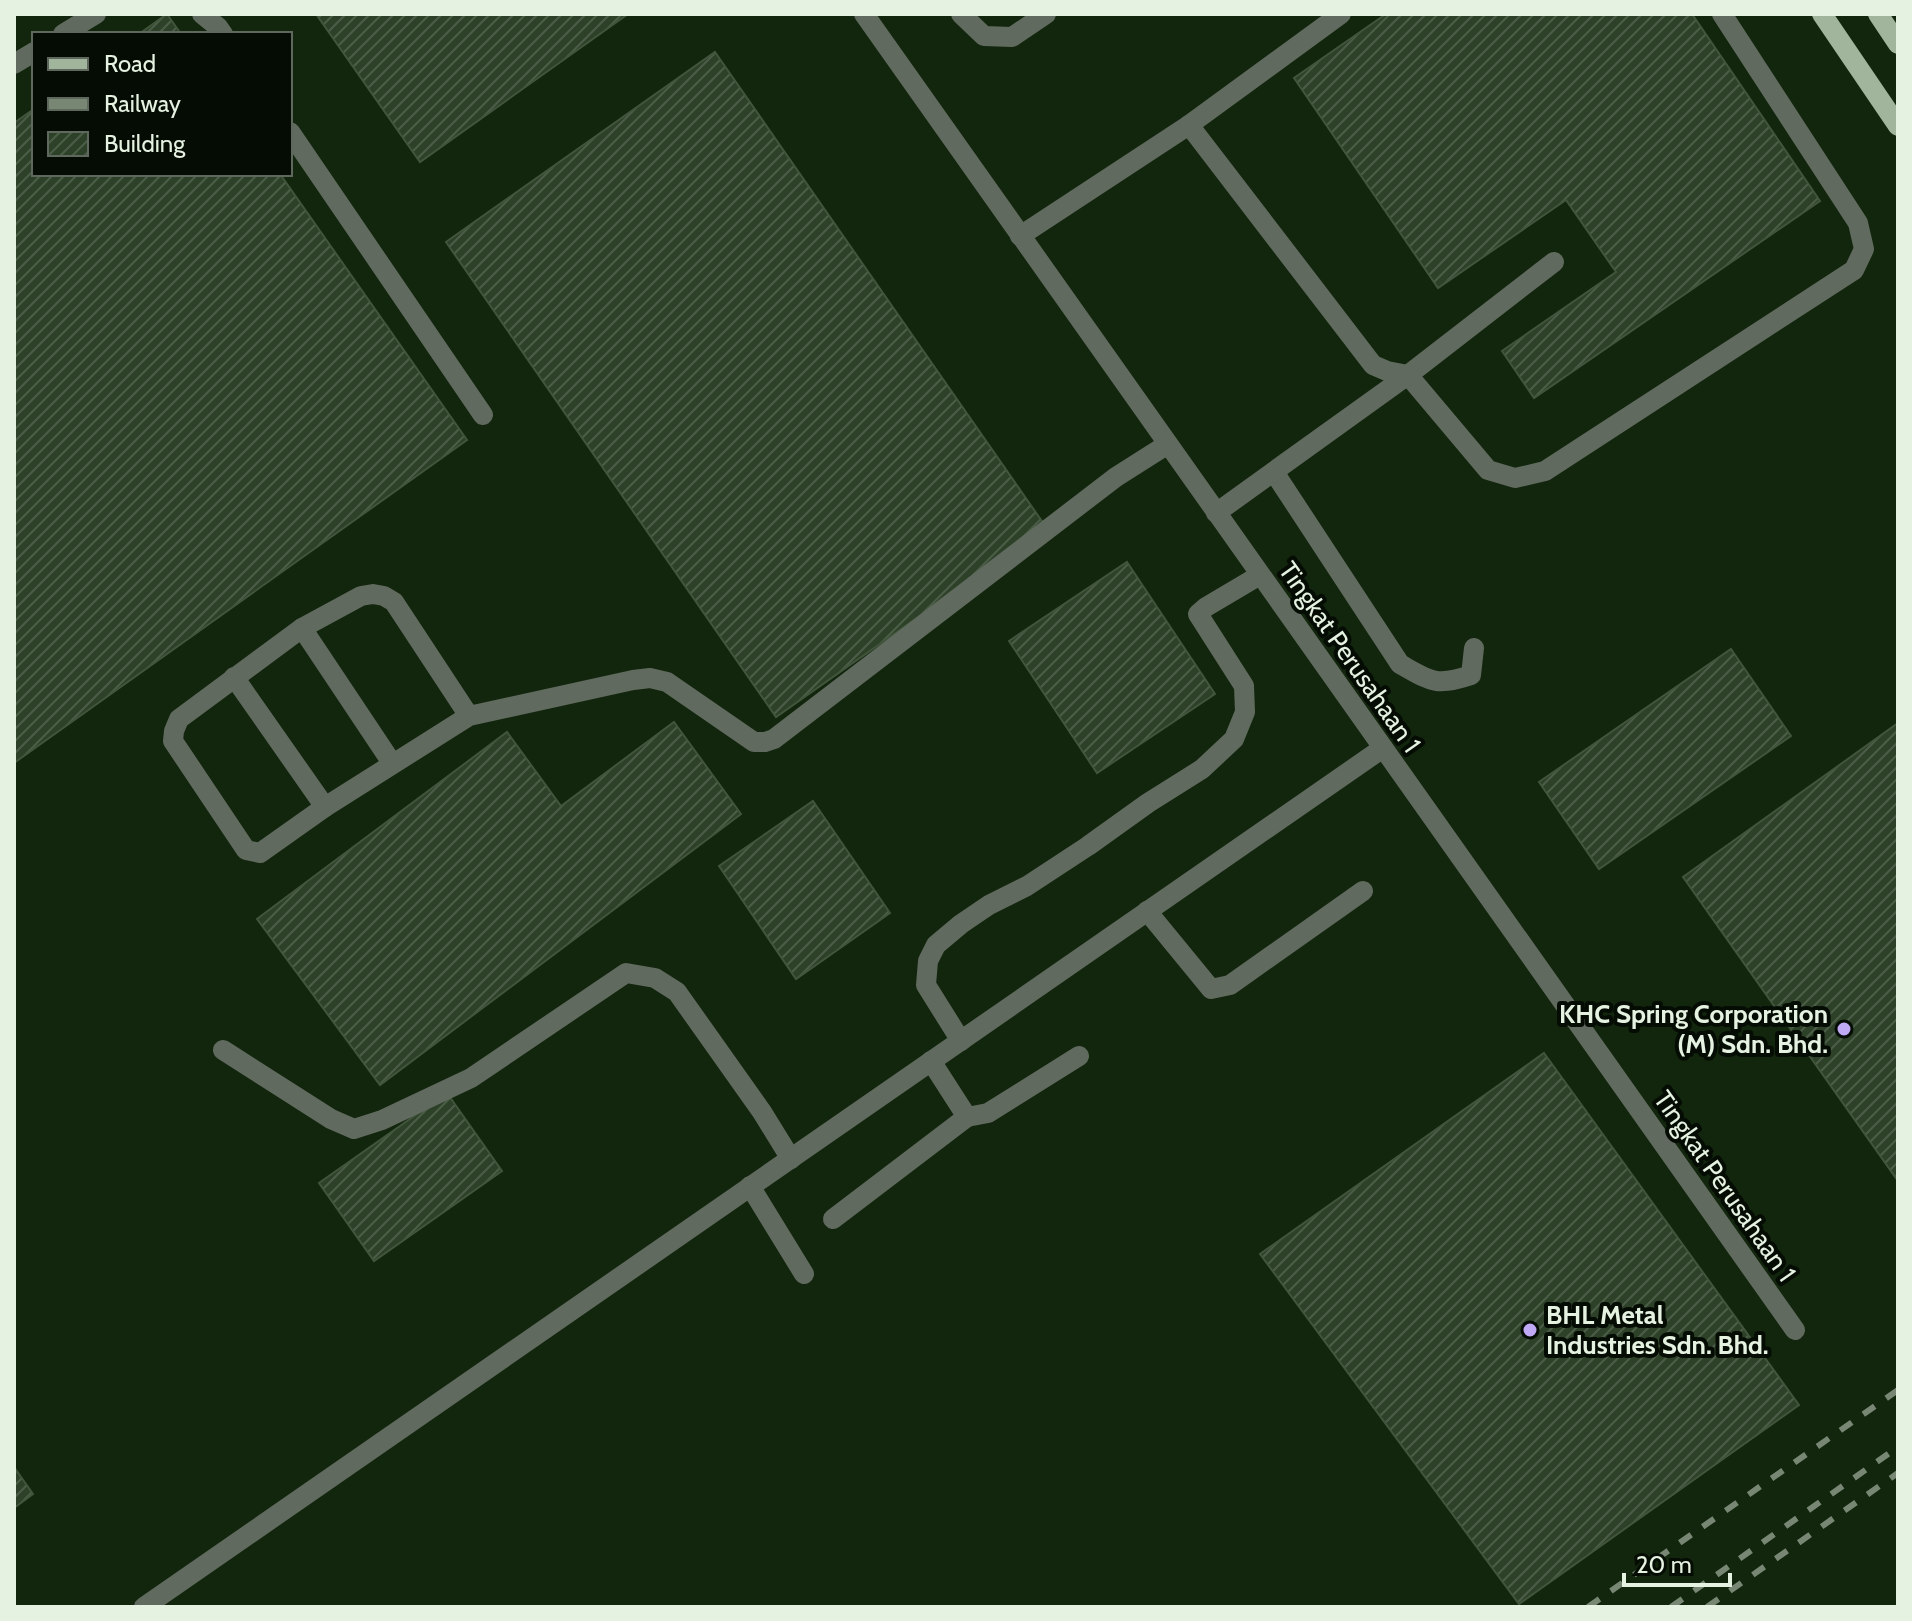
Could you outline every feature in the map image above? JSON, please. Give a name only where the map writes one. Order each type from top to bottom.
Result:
[{"type":"main road","points":[[1822,14],[1898,126]]},
{"type":"main road","points":[[1878,14],[1898,44]]},
{"type":"street","points":[[66,32],[96,14]]},
{"type":"street","points":[[202,14],[222,32]]},
{"type":"street","name":"Tingkat Perusahaan 1","points":[[864,14],[1795,1330]]},
{"type":"street","points":[[961,14],[984,36],[1012,37],[1046,14]]},
{"type":"street","points":[[1020,236],[1189,125],[1341,14]]},
{"type":"street","points":[[1189,125],[1373,365],[1408,375],[1488,470],[1515,478],[1545,471],[1854,270],[1864,249],[1858,223],[1722,14]]},
{"type":"street","points":[[14,64],[32,53]]},
{"type":"street","points":[[292,135],[483,415]]},
{"type":"street","points":[[1216,513],[1408,375],[1554,262]]},
{"type":"street","points":[[469,716],[394,602],[373,594],[361,596],[302,628],[234,677],[179,719],[173,741],[246,850],[260,853],[392,763],[469,716],[650,678],[667,682],[754,742],[765,742],[774,739],[1116,477],[1168,444]]},
{"type":"street","points":[[1274,472],[1400,664],[1424,678],[1447,684],[1471,675],[1474,648]]},
{"type":"street","points":[[961,1041],[926,985],[928,961],[936,945],[970,917],[1027,886],[1202,769],[1234,739],[1245,712],[1244,686],[1198,616],[1206,607],[1260,575]]},
{"type":"street","points":[[302,628],[392,763]]},
{"type":"street","points":[[234,677],[325,807]]},
{"type":"street","points":[[144,1607],[1383,748]]},
{"type":"street","points":[[1147,911],[1211,989],[1230,985],[1363,891]]},
{"type":"street","points":[[223,1050],[331,1119],[354,1129],[382,1120],[471,1078],[626,973],[655,978],[677,992],[762,1112],[791,1159]]},
{"type":"street","points":[[833,1219],[967,1117],[988,1113],[1079,1056]]},
{"type":"street","points":[[931,1061],[967,1117]]},
{"type":"street","points":[[750,1186],[804,1274]]},
{"type":"building","points":[[167,14],[180,32],[142,32]]},
{"type":"building","points":[[316,14],[628,14],[420,162]]},
{"type":"building","points":[[1386,14],[1692,14],[1820,201],[1534,398],[1502,351],[1616,272],[1566,200],[1438,288],[1294,78]]},
{"type":"building","points":[[715,52],[1046,527],[776,717],[446,242]]},
{"type":"building","points":[[32,110],[32,176],[281,176],[467,440],[14,763],[14,123]]},
{"type":"building","points":[[1127,562],[1215,694],[1097,773],[1009,641]]},
{"type":"building","points":[[1731,649],[1791,736],[1599,869],[1539,782]]},
{"type":"building","points":[[674,722],[741,814],[380,1085],[257,919],[507,732],[561,806]]},
{"type":"building","name":"KHC Spring Corporation (M) Sdn. Bhd.","points":[[1898,723],[1898,1181],[1683,877]]},
{"type":"building","points":[[813,801],[890,913],[796,979],[719,866]]},
{"type":"building","name":"BHL Metal Industries Sdn. Bhd.","points":[[1544,1053],[1799,1405],[1519,1604],[1260,1254]]},
{"type":"building","points":[[447,1093],[502,1171],[374,1261],[319,1183]]},
{"type":"building","points":[[14,1467],[33,1494],[14,1508]]},
{"type":"railway","points":[[1588,1607],[1898,1390]]},
{"type":"railway","points":[[1671,1607],[1898,1447]]},
{"type":"railway","points":[[1707,1607],[1898,1473]]},
{"type":"place","name":"KHC Spring Corporation (M) Sdn. Bhd.","points":[[1844,1029]]},
{"type":"place","name":"BHL Metal Industries Sdn. Bhd.","points":[[1530,1330]]}]
